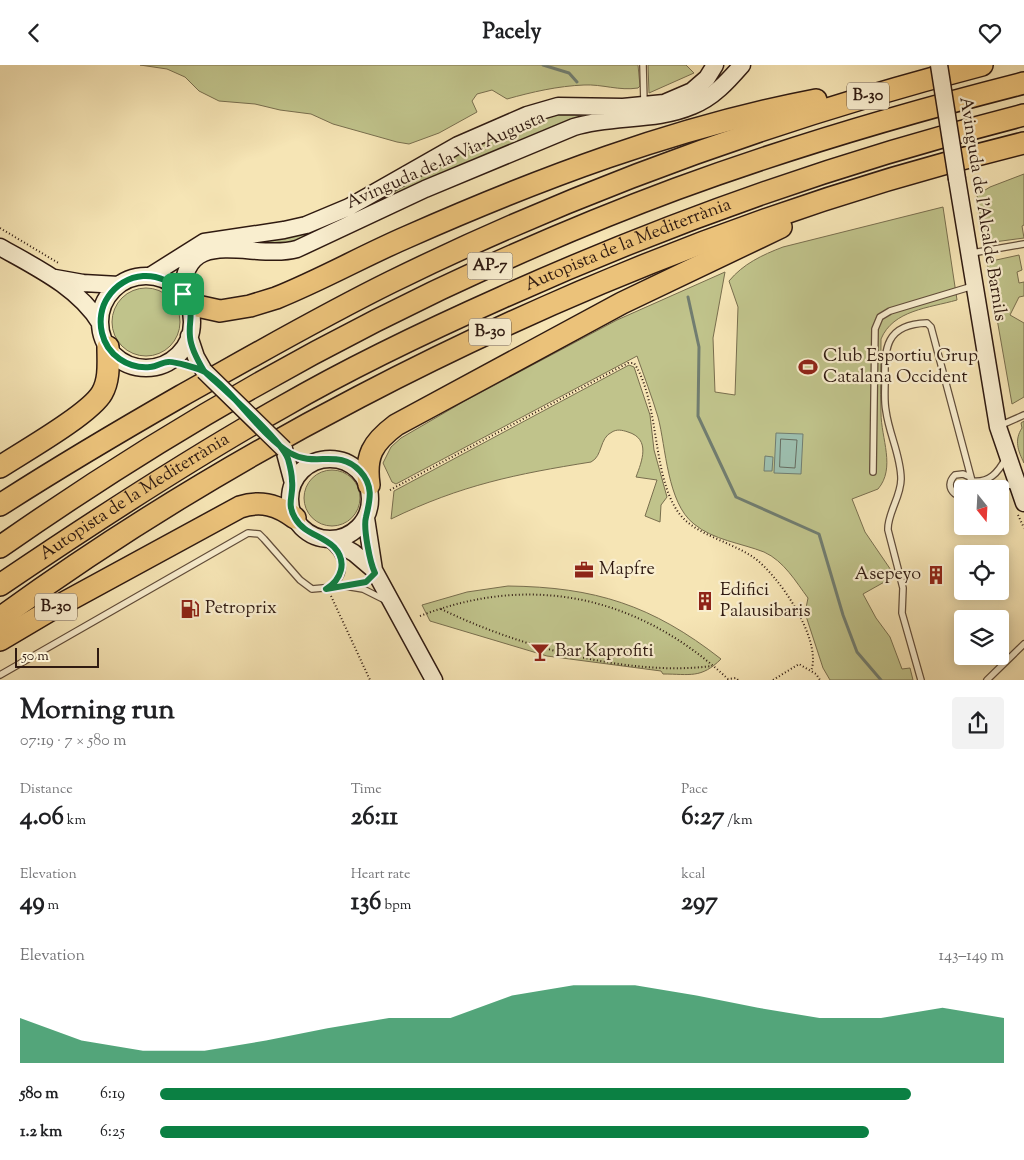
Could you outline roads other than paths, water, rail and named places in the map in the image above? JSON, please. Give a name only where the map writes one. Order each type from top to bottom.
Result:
[{"type":"highway","name":"B-30","points":[[0,505],[73,459],[246,359],[337,310],[447,255],[582,197],[692,154],[908,84],[982,65]]},
{"type":"highway","name":"Autopista de la Mediterrània","points":[[0,547],[118,468],[217,407],[309,355],[463,278],[623,211],[747,165],[895,117],[1024,83]]},
{"type":"highway","points":[[185,299],[220,311],[250,306],[300,288],[444,220],[625,151],[742,117],[802,102],[908,84]]},
{"type":"highway","name":"Autopista de la Mediterrània","points":[[0,585],[116,507],[286,405],[389,351],[488,303],[643,237],[741,200],[901,149],[1024,115]]},
{"type":"highway","name":"B-30","points":[[0,618],[120,535],[247,458],[398,377],[495,330],[593,285],[753,224],[963,159],[1024,143]]},
{"type":"highway","name":"B-30","points":[[368,485],[368,459],[377,441],[409,417],[622,303],[779,228],[963,159]]},
{"type":"highway","points":[[0,467],[80,414],[96,400],[102,393],[108,375],[108,347]]},
{"type":"highway","name":"B-30","points":[[0,640],[48,611],[240,507],[250,504],[272,505],[282,508],[295,518]]},
{"type":"street","name":"Avinguda de la Via Augusta","points":[[150,276],[168,267],[196,245],[204,242],[284,231],[334,214],[366,199],[458,145],[527,115],[558,106],[664,103],[692,91],[707,78],[715,65]]},
{"type":"street","name":"Avinguda de la Via Augusta","points":[[185,299],[184,272],[192,259],[200,253],[219,249],[276,253],[297,249],[425,189],[574,127],[600,120],[661,114],[691,107],[720,89],[742,65]]},
{"type":"street","name":"Avinguda de l'Alcalde Barnils","points":[[939,65],[998,427],[1006,457],[1024,503]]},
{"type":"street","points":[[0,247],[83,283],[119,285]]},
{"type":"street","points":[[59,273],[92,310],[100,323],[108,347],[120,359],[136,366],[152,367],[168,361],[181,351],[190,336]]},
{"type":"street","points":[[100,323],[106,299],[119,285],[136,277],[150,276],[166,281],[185,299],[192,320],[190,336],[196,357],[204,371],[284,449],[301,458],[316,461]]},
{"type":"street","points":[[168,361],[204,371]]},
{"type":"street","points":[[284,449],[293,483]]},
{"type":"street","points":[[374,572],[366,518],[370,504],[368,485],[361,472],[346,461],[331,458],[316,461],[300,471],[293,483],[290,503],[295,518],[304,529],[354,553],[374,572],[434,680]]},
{"type":"street","points":[[323,537],[349,534],[366,518]]},
{"type":"lane","points":[[643,65],[644,105]]},
{"type":"lane","points":[[969,253],[1024,244]]},
{"type":"lane","points":[[873,472],[875,329],[880,317],[890,311],[975,286]]},
{"type":"lane","points":[[921,680],[902,613],[903,588],[888,530],[888,523],[893,513],[901,478],[886,411],[884,355],[888,341],[896,331],[920,323],[926,323],[931,327],[972,480]]},
{"type":"lane","points":[[1014,419],[1024,411]]},
{"type":"lane","points":[[998,427],[1024,415]]},
{"type":"lane","points":[[986,480],[999,471],[1006,457]]},
{"type":"lane","points":[[954,493],[950,485],[952,478],[963,474],[971,480]]},
{"type":"lane","points":[[1009,485],[1017,486]]},
{"type":"lane","points":[[0,675],[248,533],[259,534],[306,586],[316,590],[366,582],[374,572]]},
{"type":"lane","points":[[323,537],[334,547],[341,561],[342,568],[338,580],[326,589]]},
{"type":"lane","points":[[345,586],[373,592],[392,605]]},
{"type":"lane","points":[[987,680],[1024,644]]},
{"type":"water","points":[[776,433],[803,434],[801,474],[774,473]]},
{"type":"water","points":[[765,456],[773,457],[772,471],[764,471]]},
{"type":"waterway","points":[[543,65],[569,73],[577,82]]},
{"type":"waterway","points":[[688,297],[699,347],[698,416],[736,497],[819,534],[843,615],[857,652],[881,680]]},
{"type":"place","name":"Club Esportiu Grup Catalana Occident","points":[[808,367]]},
{"type":"place","name":"Mapfre","points":[[584,570]]},
{"type":"place","name":"Asepeyo","points":[[936,575]]},
{"type":"place","name":"Edifici Palausibaris","points":[[705,601]]},
{"type":"place","name":"Petroprix","points":[[190,609]]},
{"type":"place","name":"Bar Kaprofiti","points":[[540,652]]}]
